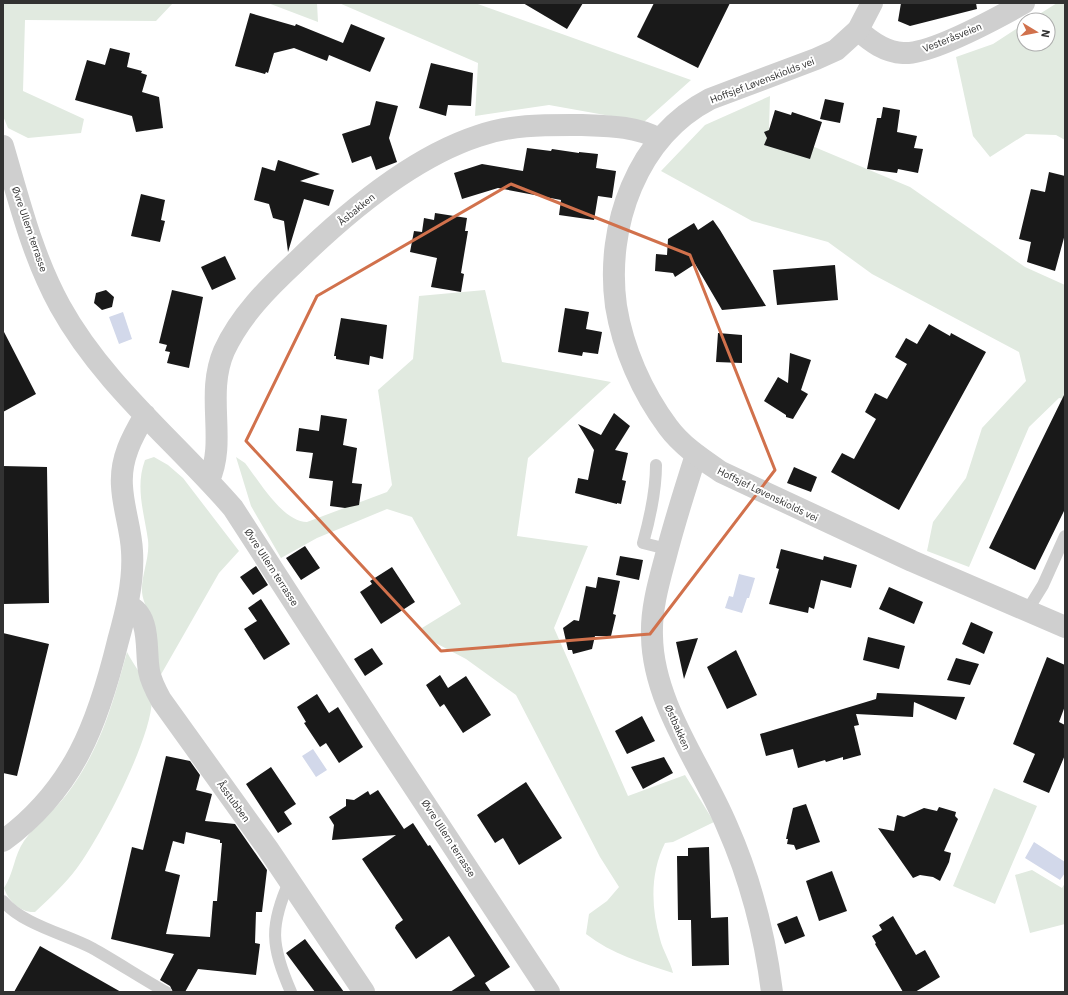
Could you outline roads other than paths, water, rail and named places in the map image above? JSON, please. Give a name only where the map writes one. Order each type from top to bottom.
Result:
[{"type":"street","name":"Hoffsjef Løvenskiolds vei","points":[[872,3],[858,30],[836,50],[816,60],[742,86],[694,108],[675,122],[659,139],[638,170],[628,194],[620,224],[615,253],[614,280],[616,306],[629,356],[638,377],[668,428],[696,455],[721,472],[743,484],[918,564],[1065,627]]},
{"type":"street","name":"Vesteråsveien","points":[[858,30],[879,47],[905,53],[937,45],[1024,3]]},
{"type":"street","name":"Åsbakken","points":[[209,480],[215,465],[217,454],[215,407],[218,371],[224,352],[233,335],[256,303],[286,271],[315,242],[367,199],[394,180],[446,150],[477,136],[498,130],[551,125],[604,126],[639,130],[659,139]]},
{"type":"street","name":"Øvre Ullern terrasse","points":[[3,146],[36,253],[60,306],[98,363],[145,415],[209,480],[233,508],[383,740],[549,992]]},
{"type":"street","points":[[3,841],[22,827],[42,807],[71,768],[97,715],[110,675],[131,584],[132,551],[122,486],[122,472],[130,440],[145,415]]},
{"type":"street","name":"Østbakken","points":[[696,455],[667,549],[652,616],[654,656],[672,714],[727,825],[741,860],[757,917],[769,970],[772,992]]},
{"type":"street","name":"Åsstubben","points":[[127,605],[136,610],[143,622],[149,671],[151,680],[158,695],[290,880],[364,992]]},
{"type":"lane","points":[[656,465],[654,492],[643,543],[667,549]]},
{"type":"lane","points":[[1027,611],[1044,585],[1065,536]]},
{"type":"lane","points":[[290,880],[278,909],[274,926],[276,949],[291,992]]},
{"type":"lane","points":[[3,901],[8,907],[26,920],[56,931],[92,948],[166,992]]},
{"type":"water","points":[[123,312],[132,339],[119,344],[109,317]]},
{"type":"water","points":[[739,574],[755,578],[749,598],[747,598],[742,613],[725,608],[729,596],[733,597]]},
{"type":"water","points":[[313,749],[327,770],[316,777],[302,756]]},
{"type":"water","points":[[1034,842],[1065,862],[1065,873],[1060,880],[1025,858]]}]
